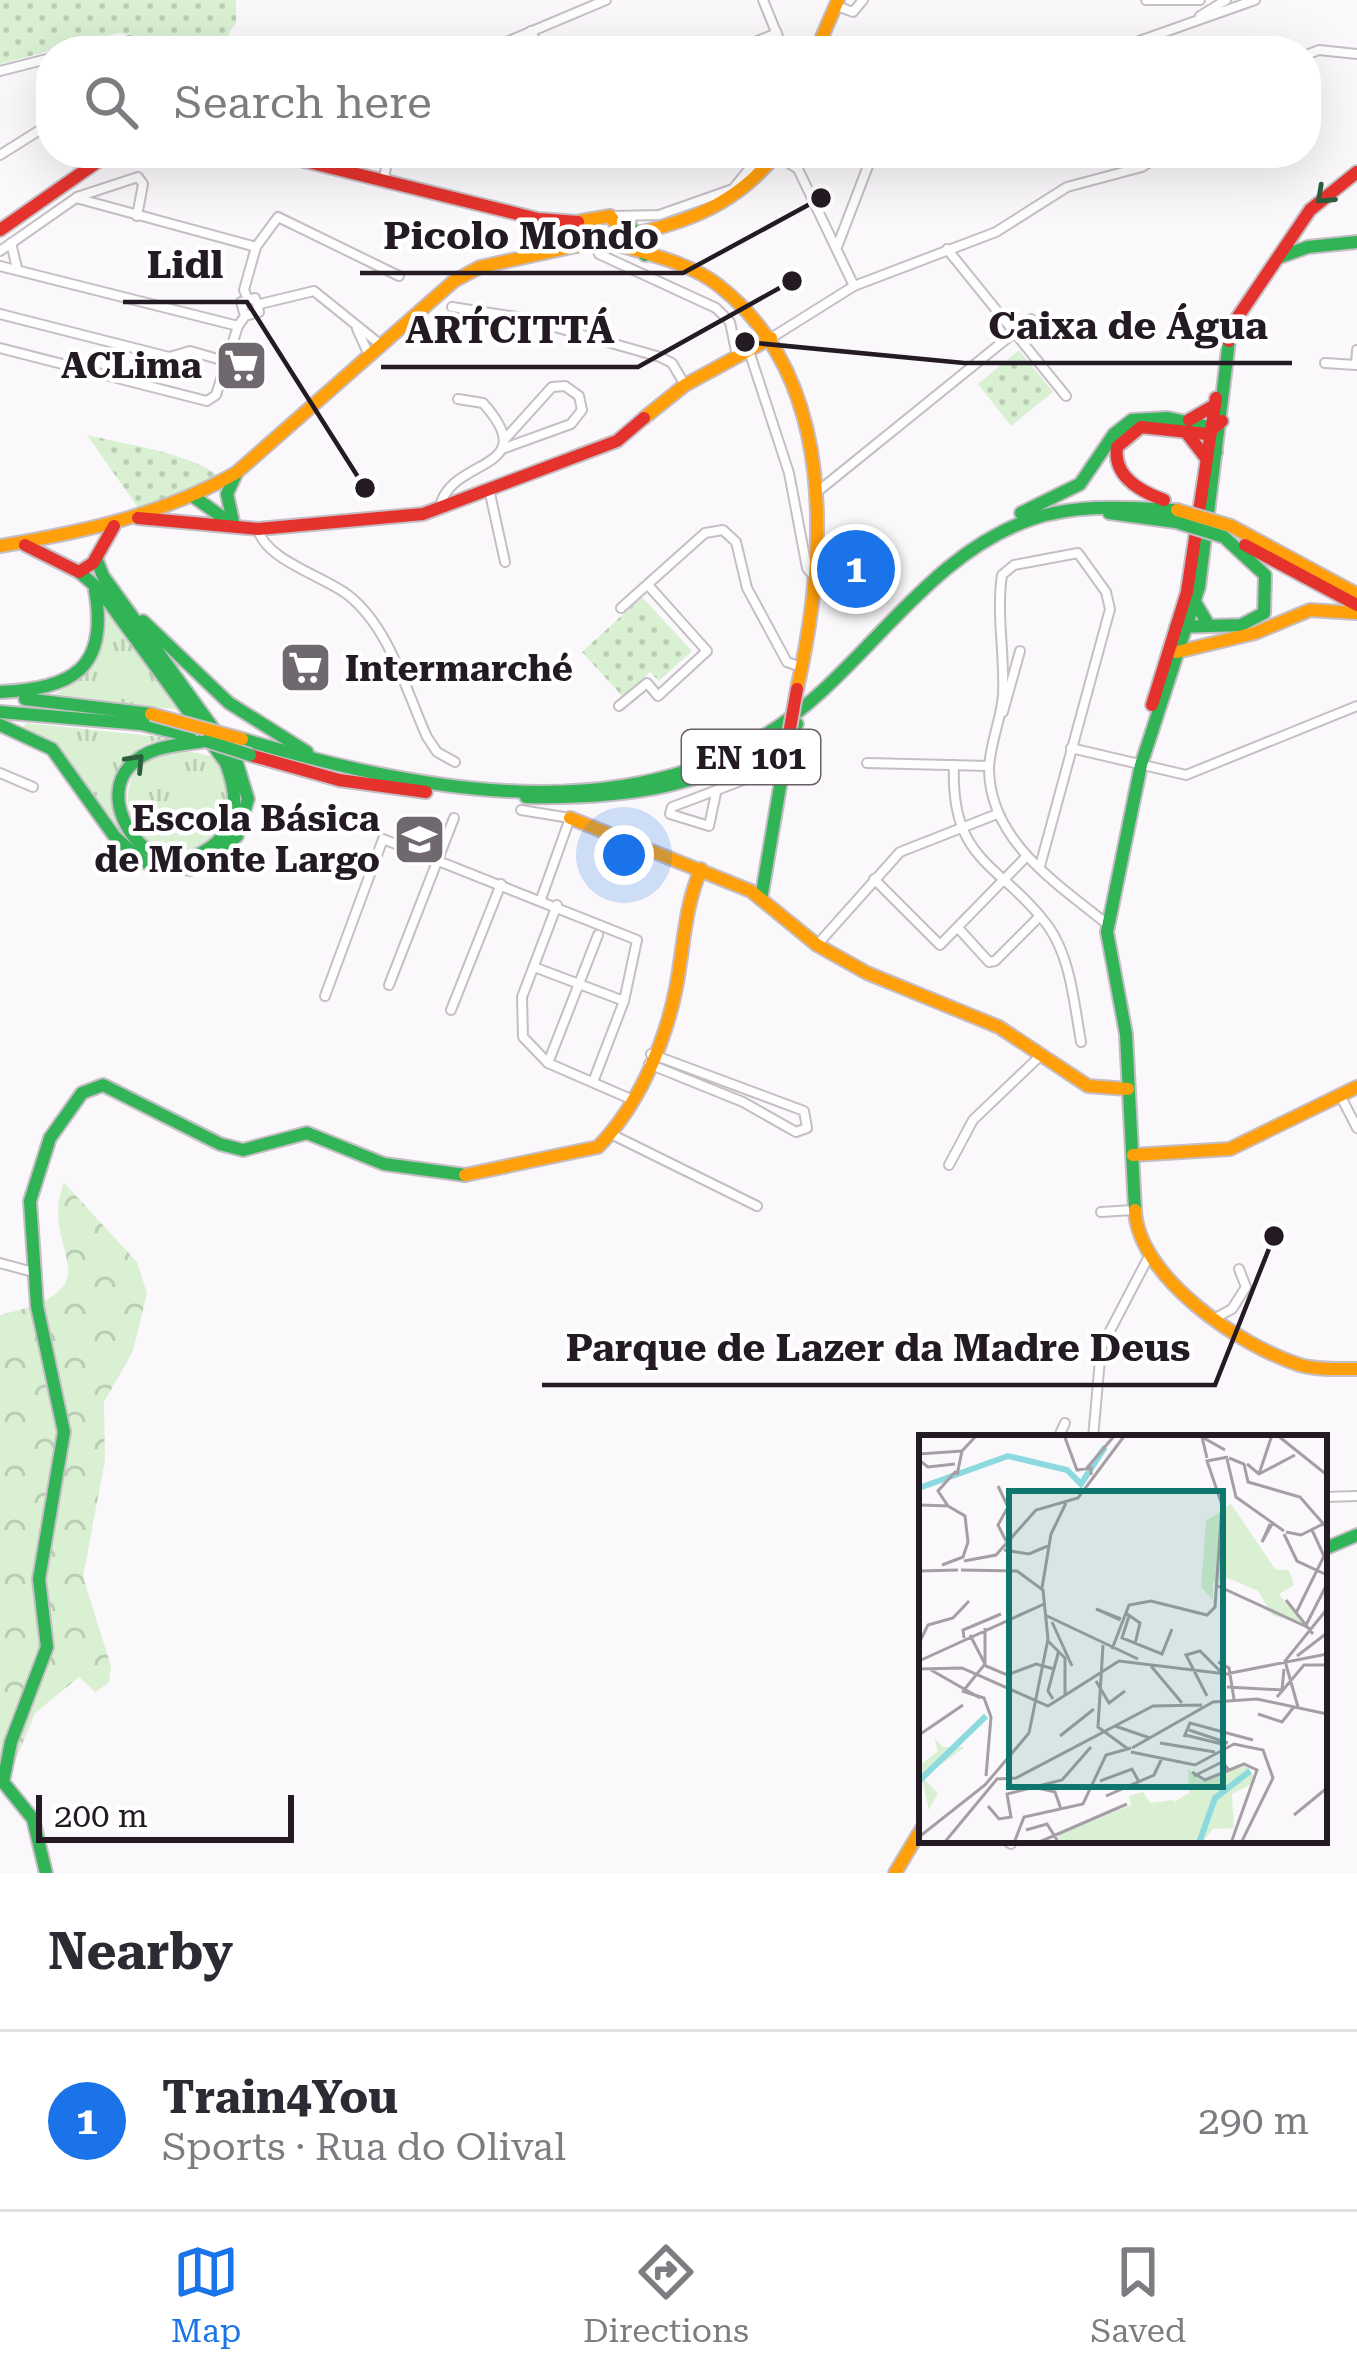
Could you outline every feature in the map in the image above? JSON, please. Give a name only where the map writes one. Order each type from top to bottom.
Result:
[{"type":"main road","points":[[822,36],[836,3]]},
{"type":"main road","points":[[0,230],[89,168]]},
{"type":"main road","points":[[332,168],[538,219],[628,225],[716,213],[741,198],[762,168]]},
{"type":"main road","points":[[1211,455],[1210,432],[1233,324],[1320,197],[1357,172]]},
{"type":"main road","points":[[538,219],[576,246]]},
{"type":"main road","points":[[546,252],[561,231],[581,221]]},
{"type":"main road","points":[[0,546],[116,523],[194,497],[236,473],[454,281],[480,267],[603,240],[628,225]]},
{"type":"main road","points":[[628,225],[647,258]]},
{"type":"main road","points":[[1299,227],[1309,247]]},
{"type":"main road","points":[[603,240],[715,282],[771,338],[792,377],[820,532],[817,580],[761,899]]},
{"type":"main road","points":[[1277,259],[1309,247],[1357,242]]},
{"type":"main road","points":[[135,518],[258,530],[399,518],[440,508],[616,441],[685,385],[771,338]]},
{"type":"main road","points":[[1148,742],[1155,686],[1189,604],[1211,455],[1222,422],[1228,341]]},
{"type":"main road","points":[[1177,516],[1130,487],[1117,470],[1115,452],[1123,438],[1141,427],[1185,427],[1215,405]]},
{"type":"main road","points":[[932,578],[969,541],[1080,484],[1127,423],[1151,417],[1210,432]]},
{"type":"main road","points":[[1210,432],[1222,422]]},
{"type":"main road","points":[[1185,427],[1211,455]]},
{"type":"main road","points":[[234,526],[226,494],[236,473]]},
{"type":"main road","points":[[194,497],[206,525]]},
{"type":"main road","points":[[194,497],[234,526]]},
{"type":"main road","name":"EN 101","points":[[0,696],[151,714],[342,769],[432,784],[612,788],[683,775],[730,756],[786,721],[932,578],[1000,531],[1064,508],[1104,503],[1177,516],[1227,531],[1357,593]]},
{"type":"main road","name":"EN 101","points":[[176,736],[339,779],[430,793],[625,798],[695,784],[786,733],[946,578],[1006,537],[1085,514],[1177,516]]},
{"type":"main road","points":[[79,572],[116,523]]},
{"type":"main road","points":[[0,725],[52,749],[115,837],[143,862],[191,869],[225,851],[245,818],[245,782],[236,760],[121,599],[80,530]]},
{"type":"main road","points":[[1177,652],[1209,630],[1250,625],[1268,601],[1265,575],[1227,531]]},
{"type":"main road","name":"EN 101","points":[[1227,531],[1357,609]]},
{"type":"main road","points":[[57,562],[60,537]]},
{"type":"main road","points":[[18,543],[79,572],[93,585],[226,764],[237,800],[228,832],[205,854],[175,860],[146,852],[133,841],[118,815],[116,799],[127,767],[140,753],[176,736]]},
{"type":"main road","points":[[0,696],[58,687],[86,667],[102,628],[93,585]]},
{"type":"main road","points":[[121,599],[261,727],[300,750],[339,762],[342,769]]},
{"type":"main road","points":[[1189,604],[1209,630]]},
{"type":"main road","points":[[1182,625],[1241,638],[1315,608],[1357,609]]},
{"type":"main road","points":[[1182,625],[1141,765],[1108,925],[1126,1034],[1138,1242],[1147,1260],[1219,1316],[1297,1364],[1357,1369]]},
{"type":"main road","points":[[0,712],[65,715],[176,736]]},
{"type":"main road","points":[[570,818],[701,869],[761,899],[817,946],[867,973],[998,1027],[1088,1086],[1128,1089]]},
{"type":"main road","points":[[46,1873],[33,1819],[3,1782],[10,1742],[47,1647],[39,1579],[44,1520],[64,1432],[33,1272],[29,1224],[36,1171],[58,1125],[91,1087],[116,1089],[220,1144],[243,1150],[307,1133],[384,1164],[455,1178],[578,1154],[613,1135],[633,1100],[676,991],[681,920],[701,869]]},
{"type":"main road","points":[[1133,1155],[1230,1149],[1357,1087]]},
{"type":"main road","points":[[1327,1548],[1357,1535]]},
{"type":"main road","points":[[895,1873],[904,1850],[919,1832]]},
{"type":"street","points":[[519,36],[606,0]]},
{"type":"street","points":[[763,0],[778,36]]},
{"type":"street","points":[[836,3],[853,12],[863,0]]},
{"type":"street","points":[[1146,0],[1210,5],[1253,1]]},
{"type":"street","points":[[1150,36],[1199,17],[1210,5],[1226,0]]},
{"type":"street","points":[[1235,0],[1253,1]]},
{"type":"street","points":[[531,31],[533,36]]},
{"type":"street","points":[[770,36],[777,33]]},
{"type":"street","points":[[1321,50],[1357,54]]},
{"type":"street","points":[[0,71],[36,62]]},
{"type":"street","points":[[0,155],[36,132]]},
{"type":"street","points":[[384,181],[386,168]]},
{"type":"street","points":[[628,225],[733,189],[756,168]]},
{"type":"street","points":[[796,168],[854,286]]},
{"type":"street","points":[[836,248],[867,168]]},
{"type":"street","points":[[771,338],[854,286],[996,232],[1067,187],[1138,168]]},
{"type":"street","points":[[0,251],[76,198],[138,177],[143,184],[136,216]]},
{"type":"street","points":[[76,198],[256,247]]},
{"type":"street","points":[[260,304],[244,290],[256,247],[278,218],[399,276]]},
{"type":"street","points":[[603,240],[599,254],[716,308],[730,322],[789,472],[807,568],[817,580]]},
{"type":"street","points":[[11,243],[17,268]]},
{"type":"street","points":[[947,249],[1066,396]]},
{"type":"street","points":[[0,266],[238,326]]},
{"type":"street","points":[[260,304],[294,291],[314,290],[381,345]]},
{"type":"street","points":[[245,316],[241,302],[248,297]]},
{"type":"street","points":[[0,348],[207,401],[216,395],[238,326],[245,316],[259,312],[260,304]]},
{"type":"street","points":[[452,307],[523,318],[660,357],[672,362],[685,385]]},
{"type":"street","points":[[0,314],[169,357],[190,352],[226,361]]},
{"type":"street","points":[[815,493],[1031,319]]},
{"type":"street","points":[[357,328],[369,356]]},
{"type":"street","points":[[1324,363],[1356,365],[1357,350]]},
{"type":"street","points":[[440,508],[448,488],[503,444],[552,387],[565,386],[579,396],[582,410],[572,424],[503,444]]},
{"type":"street","points":[[458,399],[483,403],[504,429],[503,444]]},
{"type":"street","points":[[489,489],[505,562]]},
{"type":"street","points":[[258,530],[268,548],[330,582],[365,610],[427,737],[437,752],[455,762]]},
{"type":"street","points":[[621,608],[705,533],[723,530],[736,542],[742,576],[787,662],[803,667]]},
{"type":"street","points":[[1040,866],[1110,609],[1082,556],[1070,552],[1014,565],[1002,575],[1002,713],[989,766],[997,814],[1027,856],[1108,925]]},
{"type":"street","points":[[619,706],[647,683],[658,696],[707,651],[648,585]]},
{"type":"street","points":[[1002,713],[1010,703],[1020,651]]},
{"type":"street","points":[[1071,748],[1176,775],[1195,773],[1357,706]]},
{"type":"street","points":[[716,794],[709,826],[670,814],[672,807],[716,794],[785,758]]},
{"type":"street","points":[[867,763],[989,766]]},
{"type":"street","points":[[953,765],[962,828],[1001,883],[1039,917],[1063,955],[1081,1042]]},
{"type":"street","points":[[0,773],[33,787]]},
{"type":"street","points":[[520,810],[570,818],[541,899]]},
{"type":"street","points":[[817,946],[900,852],[997,814]]},
{"type":"street","points":[[389,986],[454,818]]},
{"type":"street","points":[[325,996],[383,839],[637,940],[624,1001],[593,1082]]},
{"type":"street","points":[[874,879],[934,944],[959,929],[1027,856]]},
{"type":"street","points":[[451,1010],[501,884]]},
{"type":"street","points":[[557,905],[522,997],[523,1037],[548,1064],[633,1100]]},
{"type":"street","points":[[959,929],[989,962],[1039,917]]},
{"type":"street","points":[[548,1064],[598,935]]},
{"type":"street","points":[[534,967],[624,1001]]},
{"type":"street","points":[[949,1165],[973,1120],[1039,1057]]},
{"type":"street","points":[[649,1059],[804,1111],[807,1128],[796,1132],[649,1059]]},
{"type":"street","points":[[1340,1095],[1357,1128]]},
{"type":"street","points":[[613,1135],[758,1206]]},
{"type":"street","points":[[1102,1211],[1135,1210]]},
{"type":"street","points":[[1093,1435],[1102,1348],[1147,1260]]},
{"type":"street","points":[[0,1263],[33,1272]]},
{"type":"street","points":[[1219,1316],[1232,1309],[1246,1287],[1239,1269]]},
{"type":"street","points":[[1059,1435],[1065,1423]]},
{"type":"street","points":[[1327,1497],[1357,1496]]},
{"type":"green space","points":[[0,0],[236,0],[236,22],[227,36],[36,36],[36,55],[0,64]]},
{"type":"green space","points":[[1019,350],[1053,392],[1011,426],[978,384]]},
{"type":"green space","points":[[87,435],[179,457],[221,479],[141,512]]},
{"type":"green space","points":[[642,597],[692,651],[659,681],[650,672],[623,697],[582,652]]},
{"type":"green space","points":[[106,610],[180,710],[55,694],[79,679],[95,661],[104,638]]},
{"type":"green space","points":[[26,723],[171,738],[133,753],[117,783],[120,819],[139,854],[61,751],[23,728]]},
{"type":"green space","points":[[178,749],[216,757],[228,785],[225,826],[206,844],[186,852],[166,852],[137,831],[129,812],[129,790],[137,765]]},
{"type":"green space","points":[[64,1183],[137,1262],[147,1293],[133,1351],[104,1402],[105,1460],[83,1577],[111,1666],[109,1683],[95,1692],[79,1677],[35,1713],[15,1762],[0,1768],[0,1315],[37,1304],[58,1292],[67,1279],[58,1207]]},
{"type":"traffic: fast","points":[[630,225],[645,255]]},
{"type":"traffic: fast","points":[[1280,257],[1308,247],[1357,242]]},
{"type":"traffic: fast","points":[[1135,1210],[1126,1034],[1107,932],[1141,765],[1199,587],[1229,341]]},
{"type":"traffic: fast","points":[[1021,513],[1080,484],[1114,434],[1132,420],[1168,418],[1205,426],[1216,452]]},
{"type":"traffic: fast","points":[[234,526],[227,494],[236,474]]},
{"type":"traffic: fast","points":[[194,497],[232,524]]},
{"type":"traffic: fast","points":[[242,739],[438,784],[574,791],[641,783],[705,765],[765,735],[832,681],[957,560],[993,537],[1032,519],[1068,511],[1177,510]]},
{"type":"traffic: fast","points":[[1109,513],[1176,522]]},
{"type":"traffic: fast","points":[[1176,522],[1224,537]]},
{"type":"traffic: fast","points":[[1176,627],[1241,625],[1264,613],[1265,575],[1224,537]]},
{"type":"traffic: fast","points":[[0,725],[52,749],[115,837],[143,862],[191,869],[210,862],[237,836],[248,799],[236,760],[103,576],[96,558]]},
{"type":"traffic: fast","points":[[79,572],[100,590],[226,763],[230,776],[234,812],[225,833],[195,856],[161,857],[139,842],[123,819],[119,805],[122,779],[145,754],[206,741]]},
{"type":"traffic: fast","points":[[0,692],[48,686],[80,669],[96,638],[95,590]]},
{"type":"traffic: fast","points":[[1195,602],[1208,624]]},
{"type":"traffic: fast","points":[[143,621],[229,703],[307,752]]},
{"type":"traffic: fast","points":[[25,699],[151,714]]},
{"type":"traffic: fast","points":[[0,712],[141,724],[190,736]]},
{"type":"traffic: fast","points":[[526,797],[600,795],[669,785],[734,763],[797,724]]},
{"type":"traffic: fast","points":[[206,741],[250,755]]},
{"type":"traffic: fast","points":[[761,899],[786,751]]},
{"type":"traffic: fast","points":[[46,1873],[33,1819],[3,1782],[11,1742],[47,1647],[39,1579],[64,1432],[37,1306],[30,1201],[50,1138],[82,1093],[103,1085],[220,1144],[243,1150],[307,1133],[384,1164],[465,1175]]},
{"type":"traffic: fast","points":[[1327,1548],[1357,1535]]},
{"type":"traffic: slow","points":[[822,36],[838,0]]},
{"type":"traffic: slow","points":[[613,238],[620,229],[610,216],[581,221],[565,232],[576,246],[634,234],[687,219],[734,194],[763,168]]},
{"type":"traffic: slow","points":[[540,220],[551,227],[555,239],[550,250]]},
{"type":"traffic: slow","points":[[606,241],[678,264],[718,285],[757,324],[786,369],[804,419],[817,527],[814,583],[797,689]]},
{"type":"traffic: slow","points":[[0,546],[121,520],[208,488],[236,473],[454,281],[480,267],[576,246]]},
{"type":"traffic: slow","points":[[644,418],[685,385],[771,338]]},
{"type":"traffic: slow","points":[[1177,510],[1231,526]]},
{"type":"traffic: slow","points":[[1231,526],[1357,594]]},
{"type":"traffic: slow","points":[[1177,652],[1255,633],[1310,610],[1357,613]]},
{"type":"traffic: slow","points":[[151,714],[242,739]]},
{"type":"traffic: slow","points":[[570,818],[751,891],[817,945],[867,973],[999,1027],[1088,1086],[1128,1089]]},
{"type":"traffic: slow","points":[[465,1175],[598,1147],[626,1113],[665,1031],[701,869]]},
{"type":"traffic: slow","points":[[1133,1155],[1230,1149],[1357,1087]]},
{"type":"traffic: slow","points":[[1135,1210],[1140,1235],[1154,1260],[1196,1306],[1222,1325],[1300,1365],[1357,1369]]},
{"type":"traffic: slow","points":[[895,1873],[919,1833]]},
{"type":"traffic: jam","points":[[0,230],[89,168]]},
{"type":"traffic: jam","points":[[332,168],[538,219],[578,222]]},
{"type":"traffic: jam","points":[[1229,341],[1233,324],[1310,210],[1357,172]]},
{"type":"traffic: jam","points":[[1152,705],[1187,592],[1216,398]]},
{"type":"traffic: jam","points":[[1189,420],[1215,405]]},
{"type":"traffic: jam","points":[[138,518],[258,529],[423,514],[617,441],[644,418]]},
{"type":"traffic: jam","points":[[1164,500],[1137,487],[1124,474],[1117,447],[1141,427],[1207,434],[1222,421]]},
{"type":"traffic: jam","points":[[1186,432],[1206,458]]},
{"type":"traffic: jam","points":[[25,545],[79,572],[93,563],[114,526]]},
{"type":"traffic: jam","points":[[1245,545],[1357,605]]},
{"type":"traffic: jam","points":[[786,751],[797,689]]},
{"type":"traffic: jam","points":[[250,755],[339,780],[426,792]]},
{"type":"place","name":"Picolo Mondo","points":[[821,198]]},
{"type":"place","name":"ART´CITTÁ","points":[[792,281]]},
{"type":"place","name":"Caixa de Água","points":[[745,342]]},
{"type":"place","name":"ACLima","points":[[241,365]]},
{"type":"place","name":"Lidl","points":[[365,488]]},
{"type":"place","name":"Train4You","points":[[856,569]]},
{"type":"place","name":"Intermarché","points":[[306,668]]},
{"type":"place","name":"Escola Básica de Monte Largo","points":[[419,839]]},
{"type":"place","name":"Parque de Lazer da Madre Deus","points":[[1274,1236]]}]
